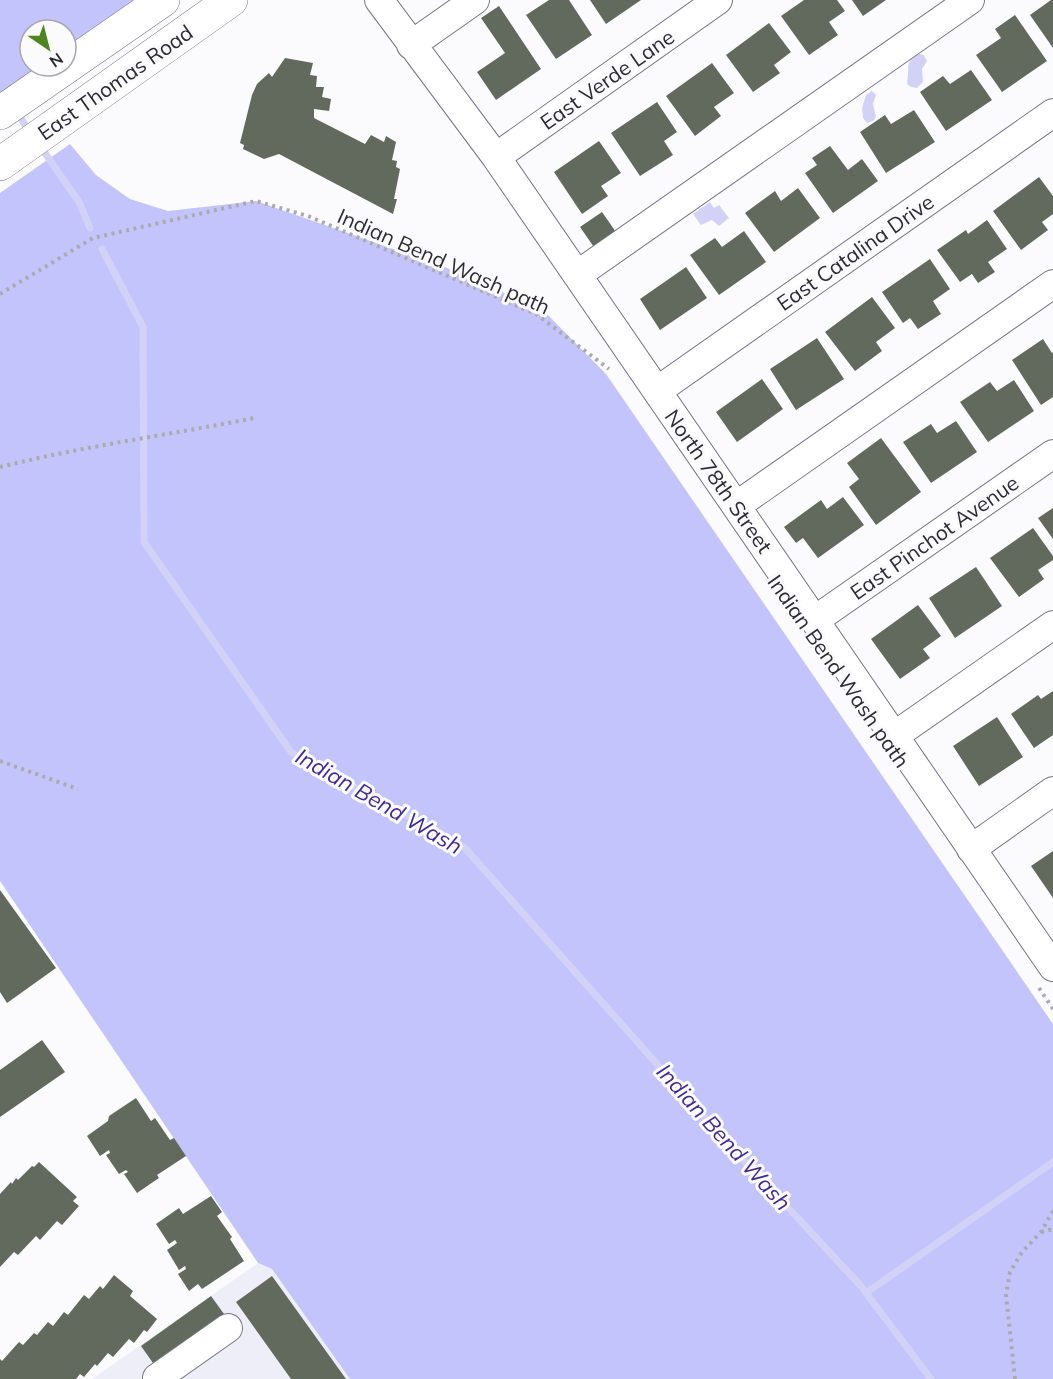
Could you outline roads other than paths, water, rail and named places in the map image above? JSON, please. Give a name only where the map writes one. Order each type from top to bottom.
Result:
[{"type":"main road","name":"East Thomas Road","points":[[0,113],[163,0]]},
{"type":"main road","name":"East Thomas Road","points":[[0,164],[231,0]]},
{"type":"street","name":"North 78th Street","points":[[378,0],[496,157],[894,736],[1048,969]]},
{"type":"street","points":[[411,45],[475,0]]},
{"type":"street","name":"East Verde Lane","points":[[496,157],[718,0]]},
{"type":"street","points":[[577,275],[970,0]]},
{"type":"street","name":"East Catalina Drive","points":[[657,392],[1053,112]]},
{"type":"street","points":[[736,506],[1053,285]]},
{"type":"street","name":"East Pinchot Avenue","points":[[815,620],[1053,453]]},
{"type":"street","points":[[894,736],[1053,625]]},
{"type":"street","points":[[970,849],[1053,791]]},
{"type":"street","points":[[157,1378],[228,1328]]},
{"type":"waterway","name":"Indian Bend Wash","points":[[16,111],[30,132]]},
{"type":"waterway","name":"Indian Bend Wash","points":[[40,146],[79,202],[90,228]]},
{"type":"waterway","name":"Indian Bend Wash","points":[[102,249],[143,327],[144,542],[291,752],[464,847],[713,1127],[860,1285],[931,1379]]},
{"type":"waterway","points":[[866,1293],[1053,1162]]}]
